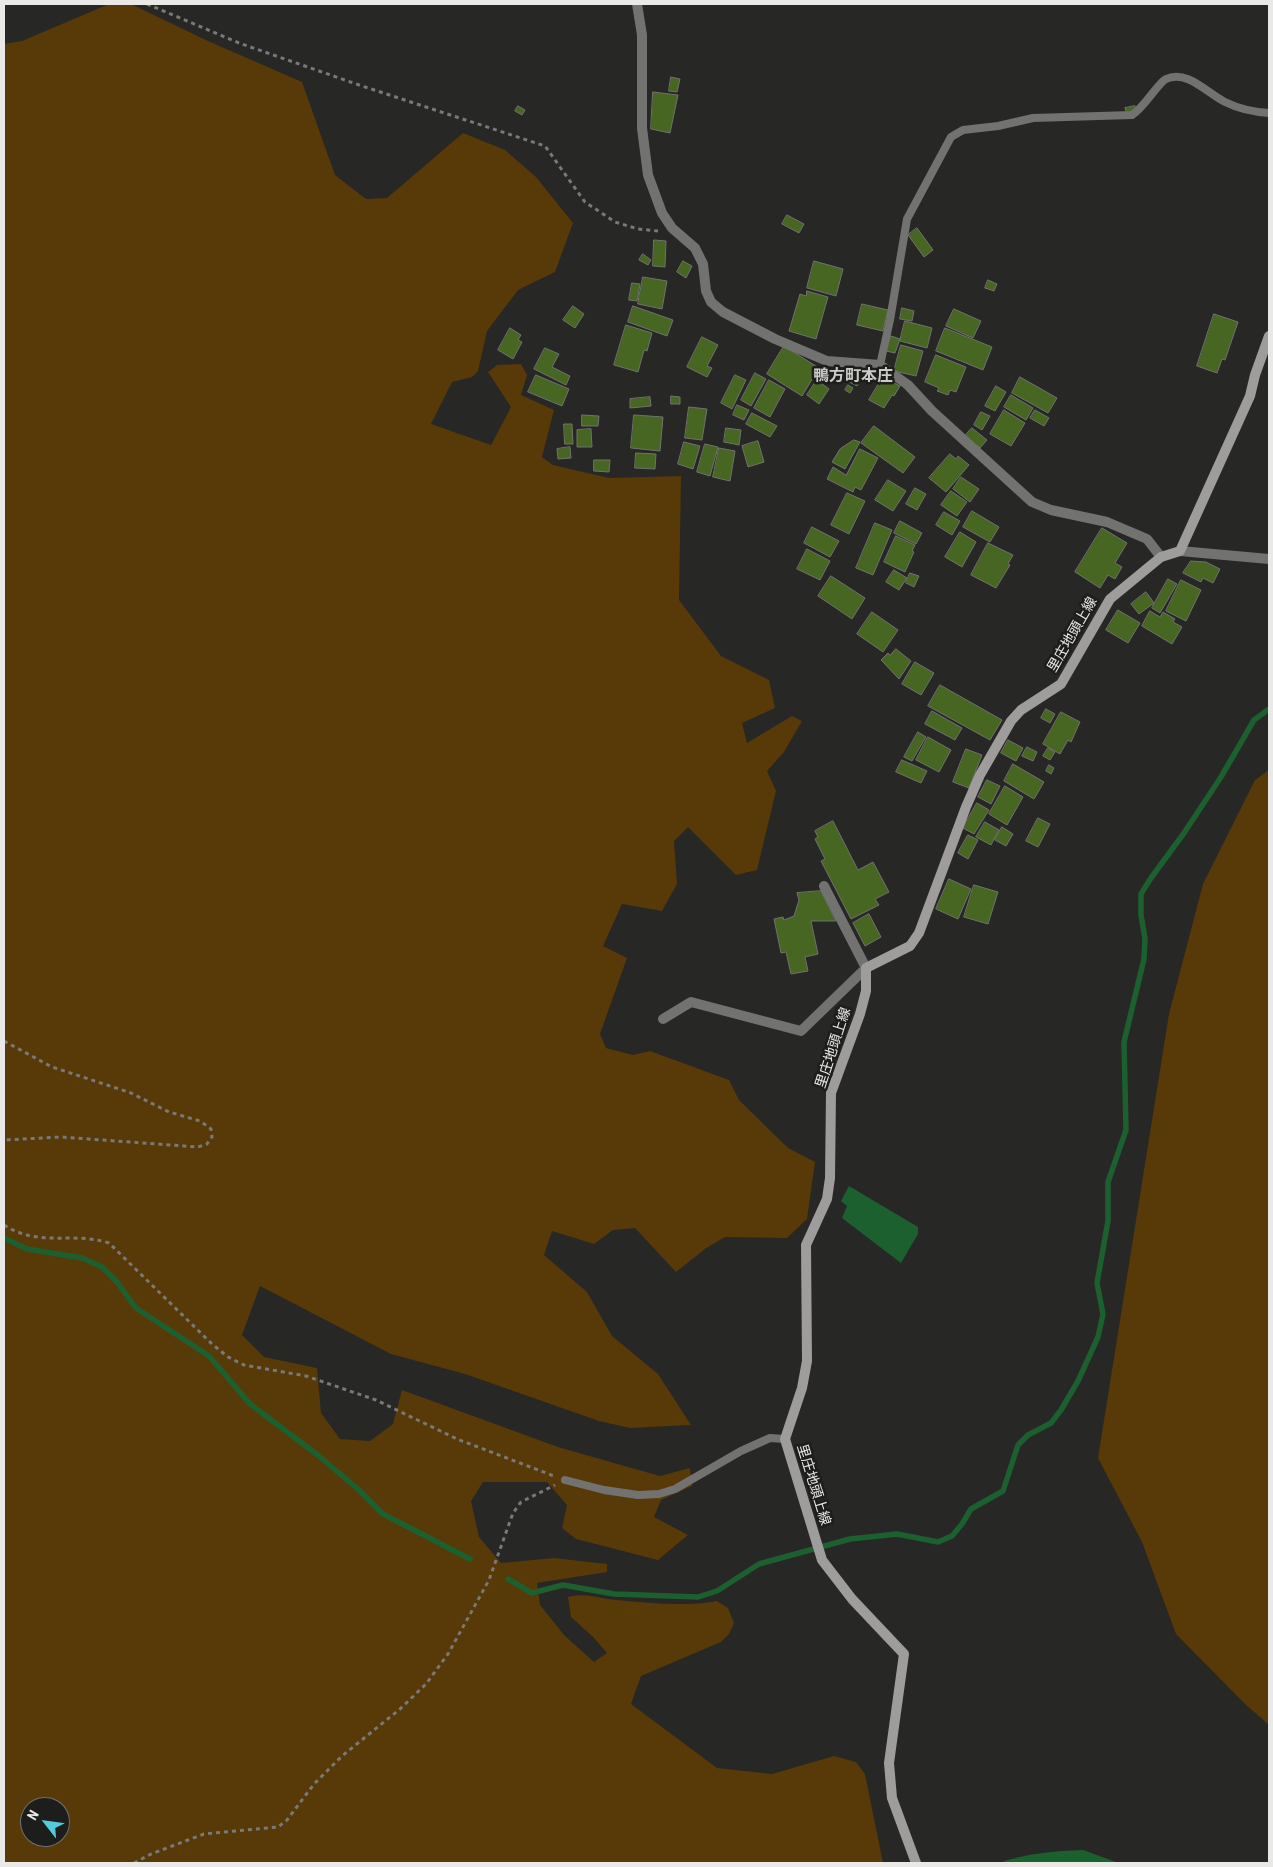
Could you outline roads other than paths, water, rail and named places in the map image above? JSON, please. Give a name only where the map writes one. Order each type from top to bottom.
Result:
[{"type":"main road","points":[[1180,551],[1250,396],[1255,375],[1269,336]]},
{"type":"main road","name":"里庄地頭上線","points":[[916,1863],[892,1798],[889,1763],[904,1654],[852,1599],[822,1560],[785,1439],[802,1388],[807,1361],[806,1244],[828,1199],[832,1093],[860,1014],[866,991],[866,968],[910,946],[919,933],[969,799],[980,775],[1011,721],[1021,710],[1061,684],[1110,599],[1161,557],[1180,551]]},
{"type":"street","points":[[637,4],[642,35],[642,128],[648,175],[662,212],[672,228],[695,248],[703,264],[706,291],[711,302],[723,312],[775,339],[827,361],[880,365],[908,385],[932,411],[1032,502],[1051,510],[1107,522],[1147,539],[1161,557]]},
{"type":"street","points":[[1180,551],[1269,559]]},
{"type":"street","points":[[663,1019],[691,1002],[801,1030],[866,968],[824,886]]},
{"type":"lane","points":[[880,365],[890,320],[907,219],[951,137],[963,130],[1049,117],[1132,115],[1140,110],[1166,79],[1173,78],[1190,79],[1225,102],[1244,109],[1269,113]]},
{"type":"lane","points":[[565,1480],[604,1490],[638,1495],[659,1494],[675,1489],[741,1451],[770,1438],[785,1439]]},
{"type":"waterway","points":[[508,1579],[532,1593],[563,1585],[614,1594],[698,1597],[717,1591],[759,1564],[850,1539],[897,1534],[938,1542],[952,1536],[971,1509],[1003,1491],[1018,1445],[1028,1435],[1051,1423],[1061,1410],[1078,1381],[1098,1337],[1103,1314],[1097,1283],[1108,1221],[1108,1182],[1126,1130],[1124,1042],[1144,959],[1145,938],[1141,915],[1141,894],[1221,777],[1254,720],[1269,709]]},
{"type":"waterway","points":[[4,1238],[27,1249],[82,1258],[102,1267],[117,1282],[136,1308],[209,1356],[250,1404],[319,1456],[359,1490],[383,1514],[470,1559]]},
{"type":"district","name":"鴨方町本庄","points":[[853,377]]}]
